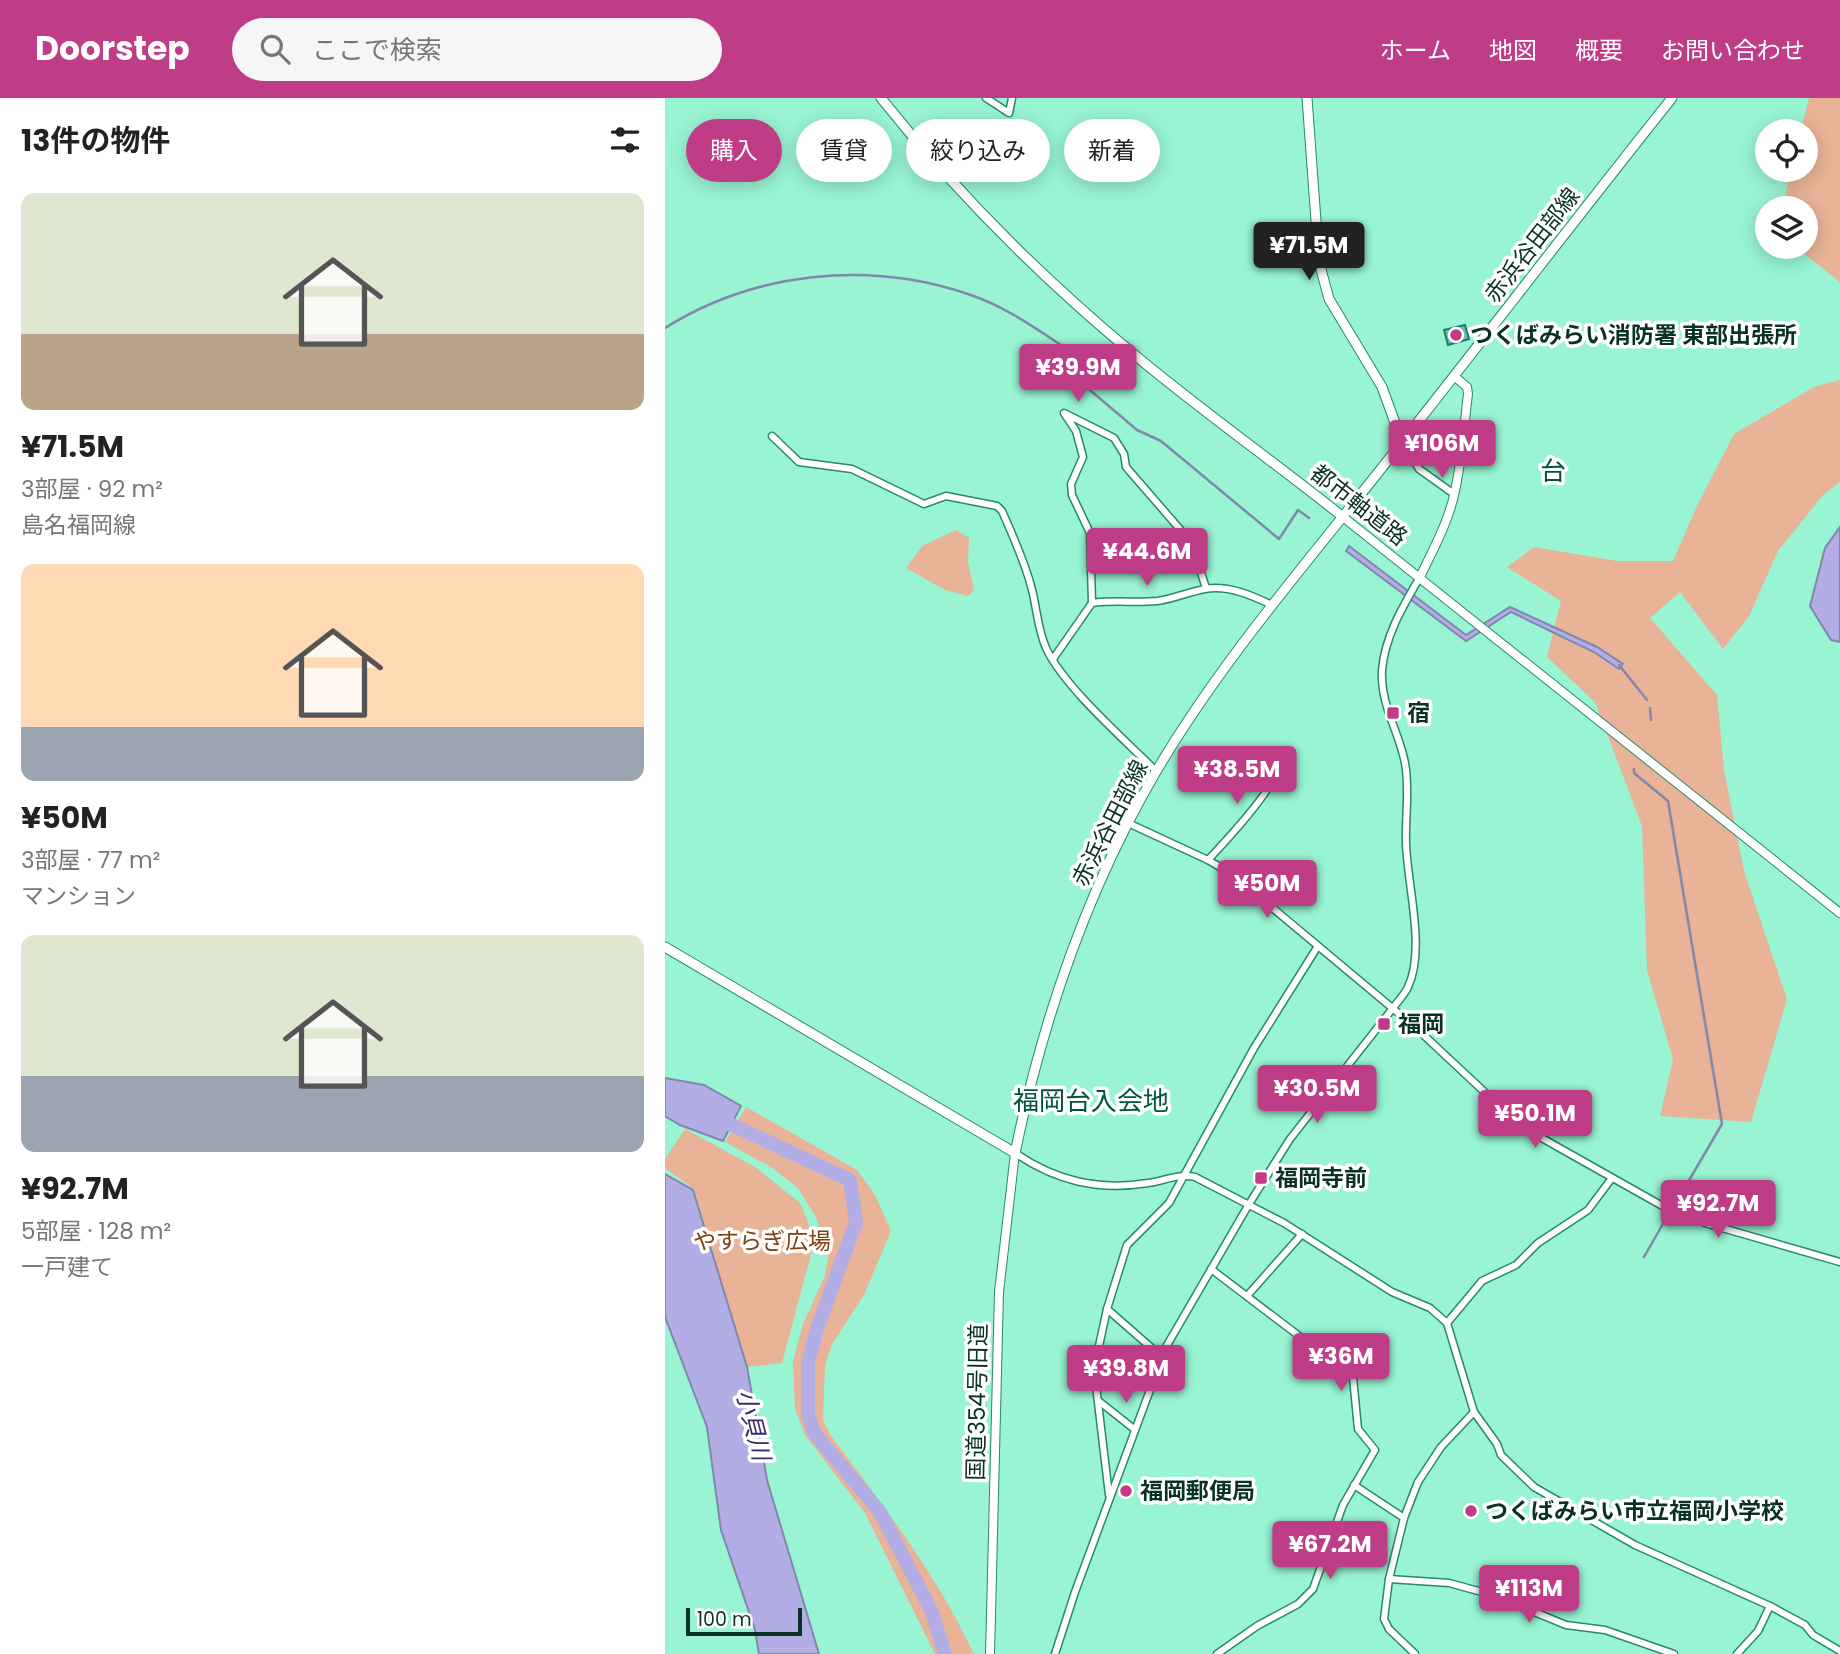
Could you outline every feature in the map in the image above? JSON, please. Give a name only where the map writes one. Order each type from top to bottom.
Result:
[{"type":"main road","name":"都市軸道路","points":[[881,98],[932,159],[1043,274],[1130,352],[1343,517]]},
{"type":"main road","points":[[1307,98],[1319,262],[1329,299],[1382,387],[1402,442]]},
{"type":"main road","name":"赤浜谷田部線","points":[[1015,1153],[1041,1046],[1068,959],[1102,877],[1156,771],[1203,698],[1272,605],[1672,98]]},
{"type":"main road","points":[[665,947],[1015,1153]]},
{"type":"street","points":[[986,98],[1009,113],[1012,98]]},
{"type":"street","points":[[1055,1654],[1161,1357],[1249,1204],[1307,1115],[1408,988],[1415,952],[1406,842],[1406,765],[1385,704],[1382,671],[1388,640],[1440,534],[1454,494],[1468,394],[1467,387],[1454,376]]},
{"type":"street","points":[[1053,659],[1092,603],[1090,533],[1072,495],[1071,484],[1083,457],[1076,431],[1064,413],[1114,438],[1124,454],[1125,467],[1191,542],[1206,589]]},
{"type":"street","points":[[772,436],[799,462],[852,469],[924,504],[946,496],[997,506],[1025,567],[1039,629],[1053,659],[1093,709],[1156,771]]},
{"type":"street","points":[[1402,442],[1419,469],[1454,494]]},
{"type":"street","name":"都市軸道路","points":[[1343,517],[1840,913]]},
{"type":"street","points":[[1092,603],[1160,601],[1206,589],[1231,589],[1272,605]]},
{"type":"street","points":[[1208,860],[1271,783],[1275,772],[1268,752]]},
{"type":"street","points":[[1128,823],[1232,874],[1393,1008],[1525,1127],[1612,1178],[1688,1217],[1840,1262]]},
{"type":"street","points":[[1109,1497],[1100,1402],[1094,1369],[1107,1309],[1127,1245],[1168,1203],[1187,1175],[1254,1048],[1318,946]]},
{"type":"street","points":[[1015,1153],[1046,1172],[1096,1186],[1146,1184],[1187,1175],[1249,1204],[1302,1234],[1392,1292],[1430,1308],[1447,1323],[1474,1412],[1497,1444],[1501,1455],[1543,1494],[1635,1545],[1770,1606],[1805,1625],[1813,1635],[1840,1651]]},
{"type":"street","name":"国道354号旧道","points":[[990,1654],[999,1292],[1015,1153]]},
{"type":"street","points":[[1447,1323],[1482,1281],[1516,1265],[1538,1243],[1588,1210],[1612,1178]]},
{"type":"street","points":[[1247,1296],[1302,1234]]},
{"type":"street","points":[[1211,1269],[1353,1377],[1358,1429],[1374,1450],[1343,1505],[1313,1589],[1298,1604],[1257,1626],[1217,1654]]},
{"type":"street","points":[[1107,1309],[1161,1357]]},
{"type":"street","points":[[1100,1402],[1134,1429]]},
{"type":"street","points":[[1415,1654],[1389,1629],[1384,1619],[1389,1579],[1404,1518],[1417,1482],[1441,1447],[1474,1412]]},
{"type":"street","points":[[1354,1485],[1404,1518]]},
{"type":"street","points":[[1389,1579],[1449,1583],[1493,1595],[1566,1625],[1605,1630],[1674,1654]]},
{"type":"street","points":[[1737,1654],[1758,1631],[1770,1606]]},
{"type":"green space","points":[[1809,98],[1840,98],[1840,282],[1811,259],[1818,259],[1818,196],[1785,196],[1788,182],[1818,182],[1818,119],[1804,119]]},
{"type":"green space","points":[[1840,380],[1840,482],[1823,495],[1778,551],[1749,616],[1723,649],[1680,592],[1650,618],[1717,695],[1724,770],[1744,871],[1787,999],[1751,1122],[1660,1116],[1673,1059],[1647,970],[1642,826],[1595,702],[1547,657],[1561,601],[1507,567],[1534,547],[1617,561],[1673,561],[1697,506],[1734,434],[1814,387]]},
{"type":"green space","points":[[956,530],[969,538],[968,562],[974,590],[968,596],[945,590],[906,568],[922,546]]},
{"type":"green space","points":[[746,1107],[857,1170],[875,1195],[891,1231],[864,1295],[832,1344],[825,1365],[823,1420],[831,1436],[926,1568],[974,1654],[935,1654],[865,1513],[805,1435],[795,1409],[793,1361],[803,1324],[825,1276],[828,1256],[816,1217],[798,1188],[771,1167],[725,1142]]},
{"type":"green space","name":"やすらぎ広場","points":[[685,1129],[755,1167],[800,1203],[808,1222],[814,1243],[782,1363],[747,1367],[694,1189],[665,1168],[665,1159]]},
{"type":"water","points":[[1840,527],[1840,642],[1831,640],[1810,606],[1825,548]]},
{"type":"water","points":[[1349,546],[1466,635],[1510,607],[1597,647],[1623,664],[1619,669],[1594,652],[1511,612],[1466,641],[1346,551]]},
{"type":"water","points":[[665,1078],[704,1085],[741,1106],[723,1141],[680,1125],[665,1116]]},
{"type":"water","name":"小貝川","points":[[665,1174],[693,1190],[747,1367],[767,1480],[819,1654],[759,1654],[755,1630],[721,1530],[707,1427],[665,1317]]},
{"type":"building","name":"つくばみらい消防署 東部出張所","points":[[1465,325],[1469,339],[1448,345],[1444,330]]},
{"type":"waterway","points":[[665,328],[699,309],[736,294],[774,284],[812,277],[891,277],[930,283],[982,299],[1021,319],[1070,351]]},
{"type":"waterway","points":[[1074,371],[1077,379],[1137,430],[1161,441],[1279,539],[1298,510],[1309,518]]},
{"type":"waterway","points":[[1619,665],[1647,700]]},
{"type":"waterway","points":[[1650,708],[1651,720]]},
{"type":"waterway","points":[[1634,769],[1634,773],[1668,801],[1722,1124],[1674,1206]]},
{"type":"waterway","points":[[715,1117],[850,1180],[856,1222],[817,1329],[808,1363],[808,1415],[815,1434],[880,1512],[931,1610],[945,1654]]},
{"type":"waterway","points":[[1644,1257],[1668,1215]]},
{"type":"place","name":"つくばみらい消防署 東部出張所","points":[[1456,335]]},
{"type":"place","name":"宿","points":[[1393,713]]},
{"type":"place","name":"福岡","points":[[1384,1024]]},
{"type":"place","name":"福岡寺前","points":[[1261,1178]]},
{"type":"place","name":"福岡郵便局","points":[[1126,1491]]},
{"type":"place","name":"つくばみらい市立福岡小学校","points":[[1471,1511]]},
{"type":"district","name":"台","points":[[1553,471]]},
{"type":"district","name":"福岡台入会地","points":[[1091,1101]]}]
